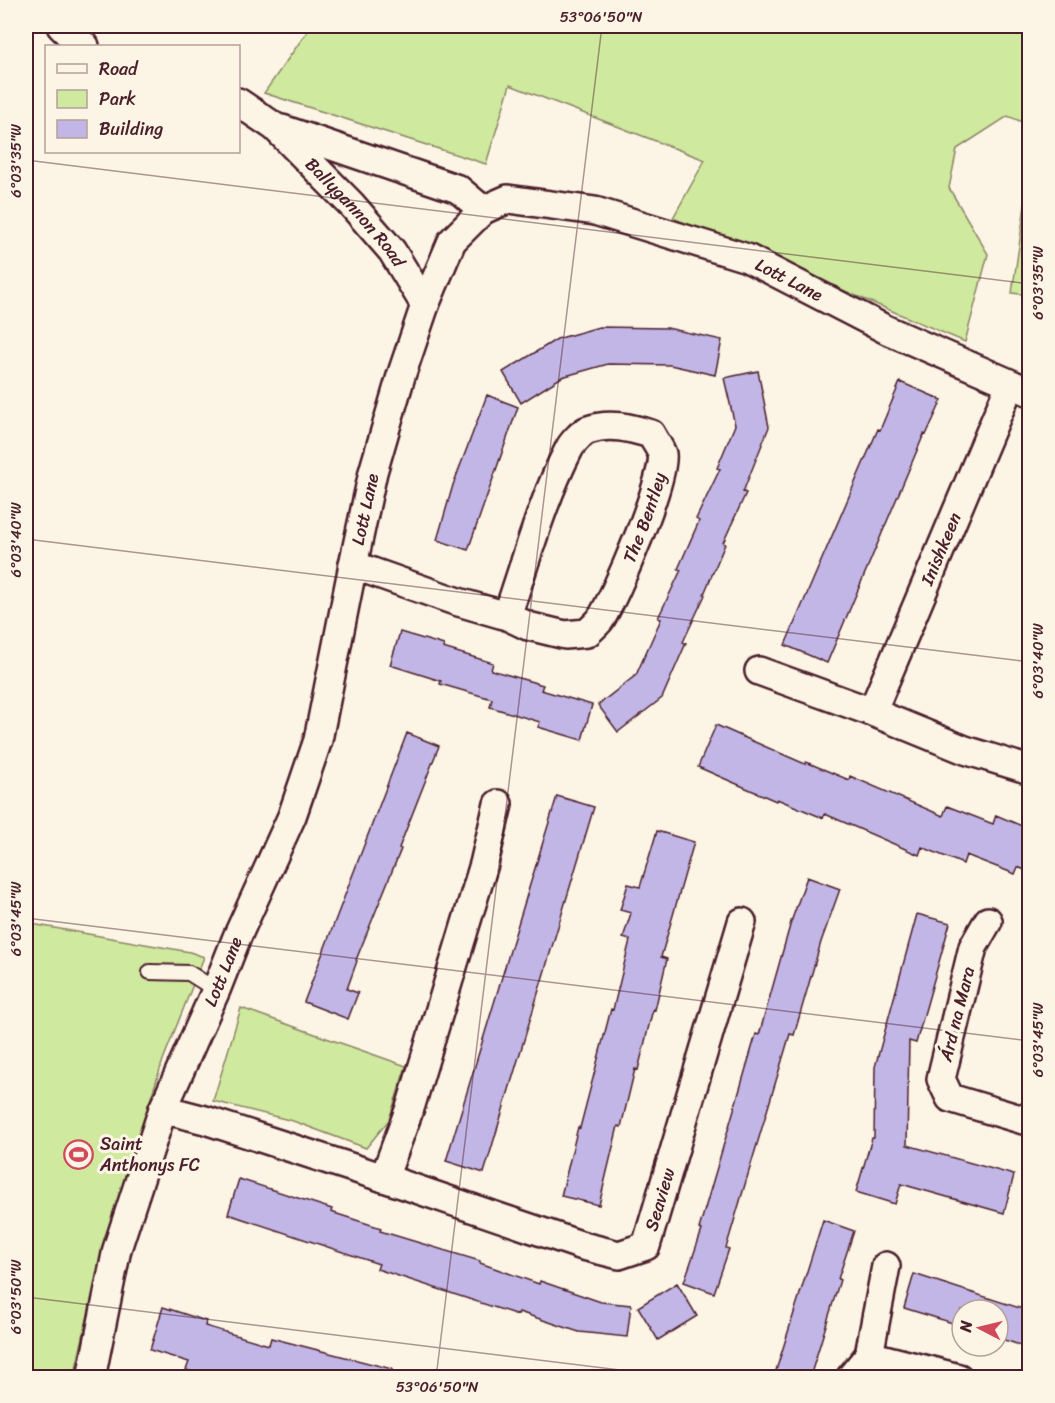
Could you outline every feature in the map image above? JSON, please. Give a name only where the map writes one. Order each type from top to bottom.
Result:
[{"type":"street","points":[[61,26],[84,45]]},
{"type":"street","name":"Ballygannon Road","points":[[240,103],[275,127],[352,205],[392,251],[425,305]]},
{"type":"street","name":"Ballygannon Road","points":[[275,127],[458,189],[483,210]]},
{"type":"street","name":"Lott Lane","points":[[91,1377],[117,1249],[163,1109],[292,816],[318,740],[352,565],[373,472],[401,376],[425,305],[452,241],[483,210],[508,199],[595,211],[747,258],[887,330],[1019,389]]},
{"type":"street","name":"Inishkeen","points":[[872,712],[1019,389]]},
{"type":"street","name":"The Bentley","points":[[352,565],[455,601],[507,616],[528,626],[566,635],[587,633],[600,620],[614,593],[650,508],[662,455],[651,434],[625,426],[611,426],[587,430],[570,446],[548,499],[507,616]]},
{"type":"street","points":[[759,671],[872,712],[965,750],[1029,770]]},
{"type":"street","points":[[384,1178],[411,1105],[484,864],[498,804]]},
{"type":"street","name":"Árd na Mara","points":[[988,921],[973,947],[941,1079],[950,1098],[1029,1122]]},
{"type":"street","name":"Seaview","points":[[163,1109],[205,1120],[384,1178],[583,1246],[619,1255],[646,1246],[742,922]]},
{"type":"street","points":[[850,1377],[869,1355],[886,1266]]},
{"type":"street","points":[[869,1355],[959,1377]]},
{"type":"lane","points":[[150,972],[189,973],[216,990]]},
{"type":"green space","points":[[311,26],[1029,26],[1029,125],[1008,116],[957,149],[949,188],[988,254],[965,342],[673,218],[705,160],[510,85],[486,164],[264,93]]},
{"type":"green space","points":[[1029,179],[1030,295],[1012,293]]},
{"type":"green space","name":"Saint Anthonys FC","points":[[26,923],[190,952],[204,957],[163,1060],[103,1248],[74,1377],[26,1377]]},
{"type":"green space","points":[[241,1008],[406,1066],[389,1120],[366,1148],[293,1121],[213,1101]]},
{"type":"building","points":[[599,327],[667,328],[722,340],[715,375],[670,365],[608,364],[562,377],[521,403],[503,372],[557,339]]},
{"type":"building","points":[[758,371],[769,427],[743,492],[746,493],[723,543],[725,544],[705,595],[683,642],[686,643],[662,698],[618,732],[598,705],[636,675],[661,619],[658,618],[681,570],[678,569],[699,521],[696,519],[720,469],[717,468],[735,425],[724,378]]},
{"type":"building","points":[[900,382],[942,400],[926,435],[924,434],[827,663],[785,645]]},
{"type":"building","points":[[487,395],[518,407],[468,550],[437,540],[453,485]]},
{"type":"building","points":[[400,632],[493,663],[491,670],[543,685],[541,690],[592,705],[582,740],[538,727],[540,722],[490,707],[492,699],[440,684],[441,681],[390,665]]},
{"type":"building","points":[[716,725],[805,764],[806,762],[849,780],[850,776],[943,816],[947,806],[993,824],[996,815],[1029,829],[1029,872],[1018,867],[1015,874],[966,855],[963,864],[922,847],[919,855],[825,814],[823,818],[777,799],[776,801],[698,767]]},
{"type":"building","points":[[407,733],[439,746],[399,848],[401,849],[356,960],[347,989],[358,993],[348,1019],[304,1002]]},
{"type":"building","points":[[557,796],[594,807],[484,1173],[446,1161]]},
{"type":"building","points":[[657,831],[694,842],[661,957],[667,959],[655,1010],[653,1009],[638,1070],[635,1069],[621,1127],[618,1126],[599,1205],[561,1196],[611,1009],[613,1010],[630,940],[623,938],[631,913],[620,910],[628,884],[640,887]]},
{"type":"building","points":[[807,877],[840,889],[821,942],[794,1035],[790,1034],[726,1248],[729,1249],[714,1293],[684,1282],[702,1230],[699,1229],[756,1034],[759,1035],[791,922]]},
{"type":"building","points":[[917,914],[950,923],[916,1043],[909,1041],[907,1145],[1014,1175],[1004,1213],[901,1184],[895,1204],[856,1192],[872,1138],[874,1138],[875,1067]]},
{"type":"building","points":[[239,1179],[332,1209],[331,1212],[381,1228],[380,1231],[480,1261],[480,1263],[539,1284],[540,1281],[601,1302],[631,1305],[627,1337],[579,1332],[519,1312],[518,1315],[377,1269],[379,1264],[228,1214]]},
{"type":"building","points":[[823,1220],[854,1231],[810,1377],[774,1377]]},
{"type":"building","points":[[914,1274],[989,1298],[950,1298],[950,1322],[904,1308]]},
{"type":"building","points":[[677,1283],[697,1316],[658,1340],[638,1307]]},
{"type":"building","points":[[1010,1305],[1029,1311],[1029,1324],[1023,1346],[1010,1342]]},
{"type":"building","points":[[163,1307],[206,1321],[205,1326],[269,1345],[271,1338],[392,1369],[391,1377],[210,1377],[186,1370],[189,1362],[150,1350]]},
{"type":"place","name":"Saint Anthonys FC","points":[[79,1154]]}]
